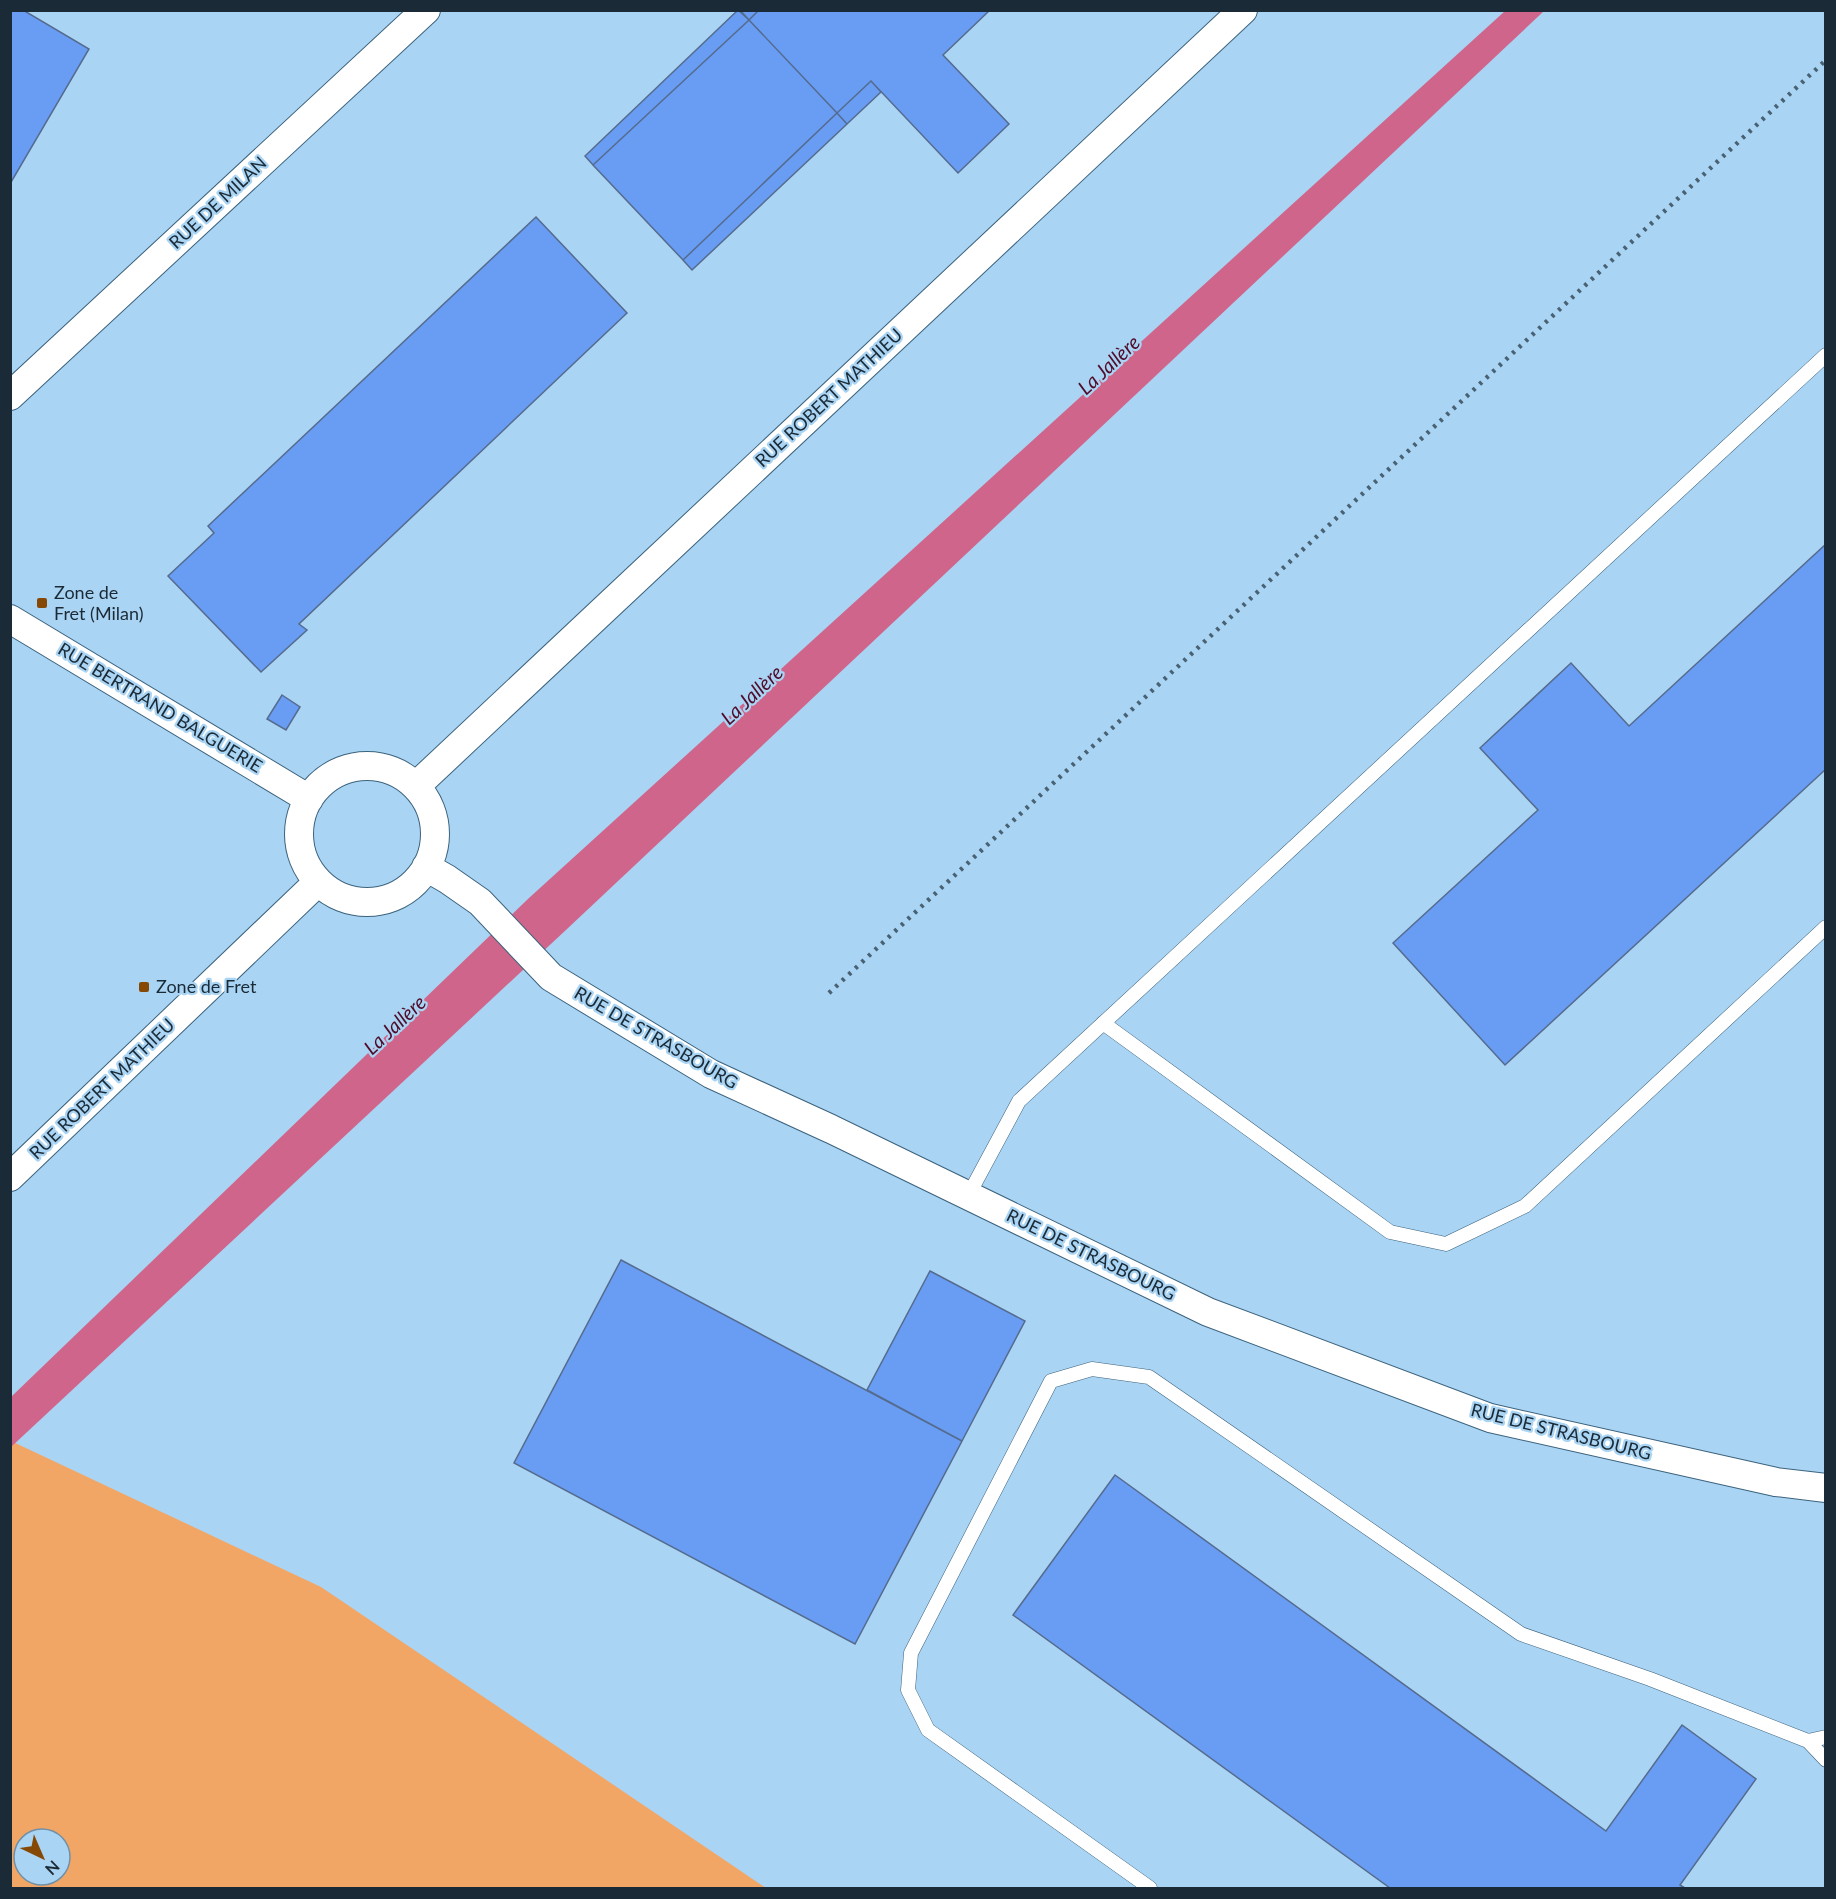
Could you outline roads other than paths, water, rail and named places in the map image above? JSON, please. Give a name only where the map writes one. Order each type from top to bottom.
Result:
[{"type":"street","name":"RUE DE MILAN","points":[[10,396],[426,10]]},
{"type":"street","name":"RUE ROBERT MATHIEU","points":[[416,786],[1243,10]]},
{"type":"street","name":"RUE BERTRAND BALGUERIE","points":[[10,619],[309,799]]},
{"type":"street","points":[[359,765],[390,770],[400,774],[416,786],[429,804],[435,825],[434,847],[426,867],[413,884],[396,895],[376,901],[355,901],[335,894],[318,882],[305,863],[299,842],[300,819],[309,799],[322,783],[340,771],[359,765]]},
{"type":"street","name":"RUE DE STRASBOURG","points":[[426,867],[480,902],[551,977],[711,1074],[831,1129],[1208,1312],[1490,1418],[1776,1482],[1826,1488]]},
{"type":"street","name":"RUE ROBERT MATHIEU","points":[[12,1173],[318,882]]},
{"type":"lane","points":[[968,1196],[1019,1101],[1826,355]]},
{"type":"lane","points":[[1103,1023],[1390,1232],[1446,1244],[1525,1206],[1826,927]]},
{"type":"lane","points":[[1150,1888],[928,1731],[908,1690],[911,1653],[1051,1381],[1092,1369],[1149,1377],[1521,1634],[1650,1679],[1808,1741],[1826,1760]]},
{"type":"lane","points":[[1808,1741],[1826,1737]]},
{"type":"railway","points":[[829,993],[1826,60]]},
{"type":"place","name":"Zone de Fret (Milan)","points":[[42,603]]},
{"type":"place","name":"Zone de Fret","points":[[144,987]]},
{"type":"water label","name":"La Jallère","points":[[1109,365]]},
{"type":"water label","name":"La Jallère","points":[[752,695]]},
{"type":"water label","name":"La Jallère","points":[[395,1025]]}]
